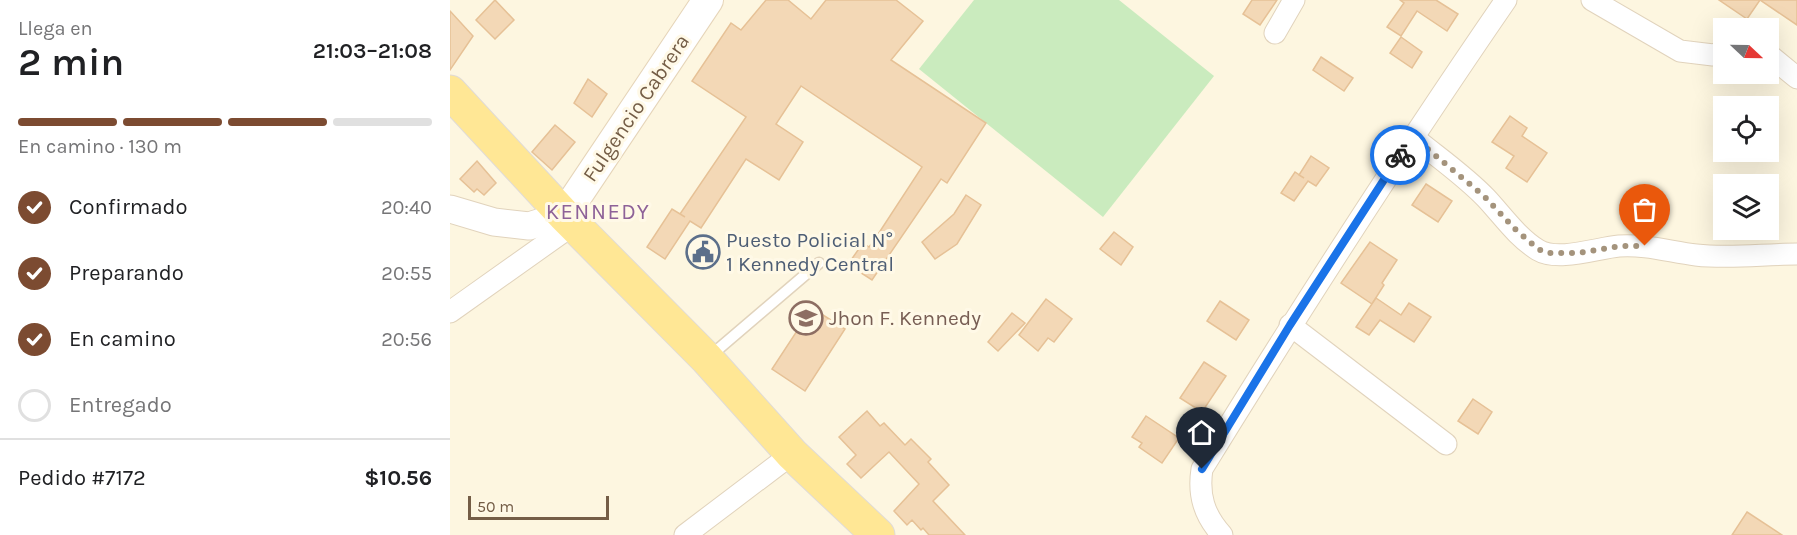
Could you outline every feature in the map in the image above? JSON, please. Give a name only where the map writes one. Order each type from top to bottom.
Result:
[{"type":"main road","name":"Fulgencio Cabrera","points":[[569,220],[708,0]]},
{"type":"main road","points":[[450,92],[569,220],[707,359],[792,454],[878,535]]},
{"type":"street","points":[[1222,535],[1208,514],[1203,501],[1199,487],[1202,469],[1290,325],[1412,136],[1506,0]]},
{"type":"street","points":[[1592,0],[1680,51],[1713,55]]},
{"type":"street","points":[[1275,33],[1291,1]]},
{"type":"street","points":[[1779,63],[1797,78]]},
{"type":"street","points":[[1412,136],[1484,196],[1515,229],[1538,249],[1547,253],[1579,253],[1620,246],[1645,246],[1697,255],[1744,257],[1797,254]]},
{"type":"street","points":[[450,209],[494,222],[529,226],[569,220]]},
{"type":"street","points":[[450,312],[569,220]]},
{"type":"street","points":[[1290,325],[1446,444]]},
{"type":"street","points":[[685,535],[792,454]]},
{"type":"lane","points":[[707,359],[819,263]]},
{"type":"green space","points":[[974,0],[1119,0],[1214,76],[1103,217],[919,69]]},
{"type":"building","points":[[495,0],[514,20],[495,39],[476,20]]},
{"type":"building","points":[[766,0],[788,0],[811,19],[826,0],[896,0],[923,21],[891,60],[986,123],[947,183],[941,179],[872,280],[855,269],[858,265],[851,260],[863,243],[869,247],[873,242],[922,167],[801,86],[776,124],[803,142],[779,180],[746,159],[701,228],[690,221],[665,259],[647,247],[672,209],[680,214],[746,117],[692,81],[731,23],[741,30]]},
{"type":"building","points":[[1252,0],[1277,0],[1260,25],[1243,14]]},
{"type":"building","points":[[1400,0],[1436,0],[1458,14],[1447,31],[1417,11],[1401,36],[1387,27],[1404,3]]},
{"type":"building","points":[[1719,0],[1760,0],[1746,18]]},
{"type":"building","points":[[1760,0],[1797,0],[1797,25]]},
{"type":"building","points":[[450,11],[473,36],[450,70]]},
{"type":"building","points":[[1401,37],[1422,52],[1412,68],[1390,53]]},
{"type":"building","points":[[1321,57],[1353,78],[1344,91],[1313,70]]},
{"type":"building","points":[[588,79],[607,94],[592,117],[574,103]]},
{"type":"building","points":[[1510,116],[1527,128],[1522,136],[1547,153],[1527,182],[1506,168],[1514,156],[1492,142]]},
{"type":"building","points":[[555,125],[575,142],[552,170],[532,152]]},
{"type":"building","points":[[1311,156],[1329,168],[1316,186],[1308,181],[1294,201],[1281,193],[1295,172],[1299,175]]},
{"type":"building","points":[[477,161],[496,183],[484,195],[477,189],[474,192],[460,179]]},
{"type":"building","points":[[1426,184],[1452,201],[1438,222],[1412,205]]},
{"type":"building","points":[[966,195],[981,205],[957,244],[935,259],[922,242],[954,214]]},
{"type":"building","points":[[1114,232],[1133,247],[1121,265],[1100,249]]},
{"type":"building","points":[[1370,242],[1397,260],[1372,304],[1341,283]]},
{"type":"building","points":[[1376,298],[1401,315],[1409,303],[1431,317],[1414,342],[1380,320],[1369,335],[1356,327]]},
{"type":"building","points":[[1046,299],[1072,319],[1054,342],[1048,338],[1038,351],[1019,335]]},
{"type":"building","points":[[1220,301],[1249,320],[1236,340],[1207,321]]},
{"type":"building","points":[[812,308],[845,329],[805,391],[772,369]]},
{"type":"building","points":[[1012,313],[1025,323],[998,351],[988,342]]},
{"type":"building","points":[[1204,362],[1226,376],[1202,412],[1180,398]]},
{"type":"building","points":[[1473,399],[1492,412],[1478,434],[1458,421]]},
{"type":"building","points":[[867,411],[880,426],[884,423],[905,445],[911,439],[931,459],[928,462],[949,485],[933,501],[965,535],[929,535],[912,520],[907,525],[894,511],[919,484],[889,452],[861,478],[847,464],[856,455],[839,437]]},
{"type":"building","points":[[1146,416],[1179,438],[1162,463],[1139,447],[1142,443],[1132,437]]},
{"type":"building","points":[[1747,512],[1782,535],[1732,535]]},
{"type":"way so far","points":[[1400,155],[1412,136],[1484,196],[1515,229],[1538,249],[1547,253],[1579,253],[1620,246],[1645,246]]},
{"type":"place","name":"Puesto Policial N° 1 Kennedy Central","points":[[703,252]]},
{"type":"place","name":"Jhon F. Kennedy","points":[[806,318]]},
{"type":"district","name":"KENNEDY","points":[[598,211]]},
{"type":"route","points":[[1202,469],[1290,325],[1400,155]]}]
